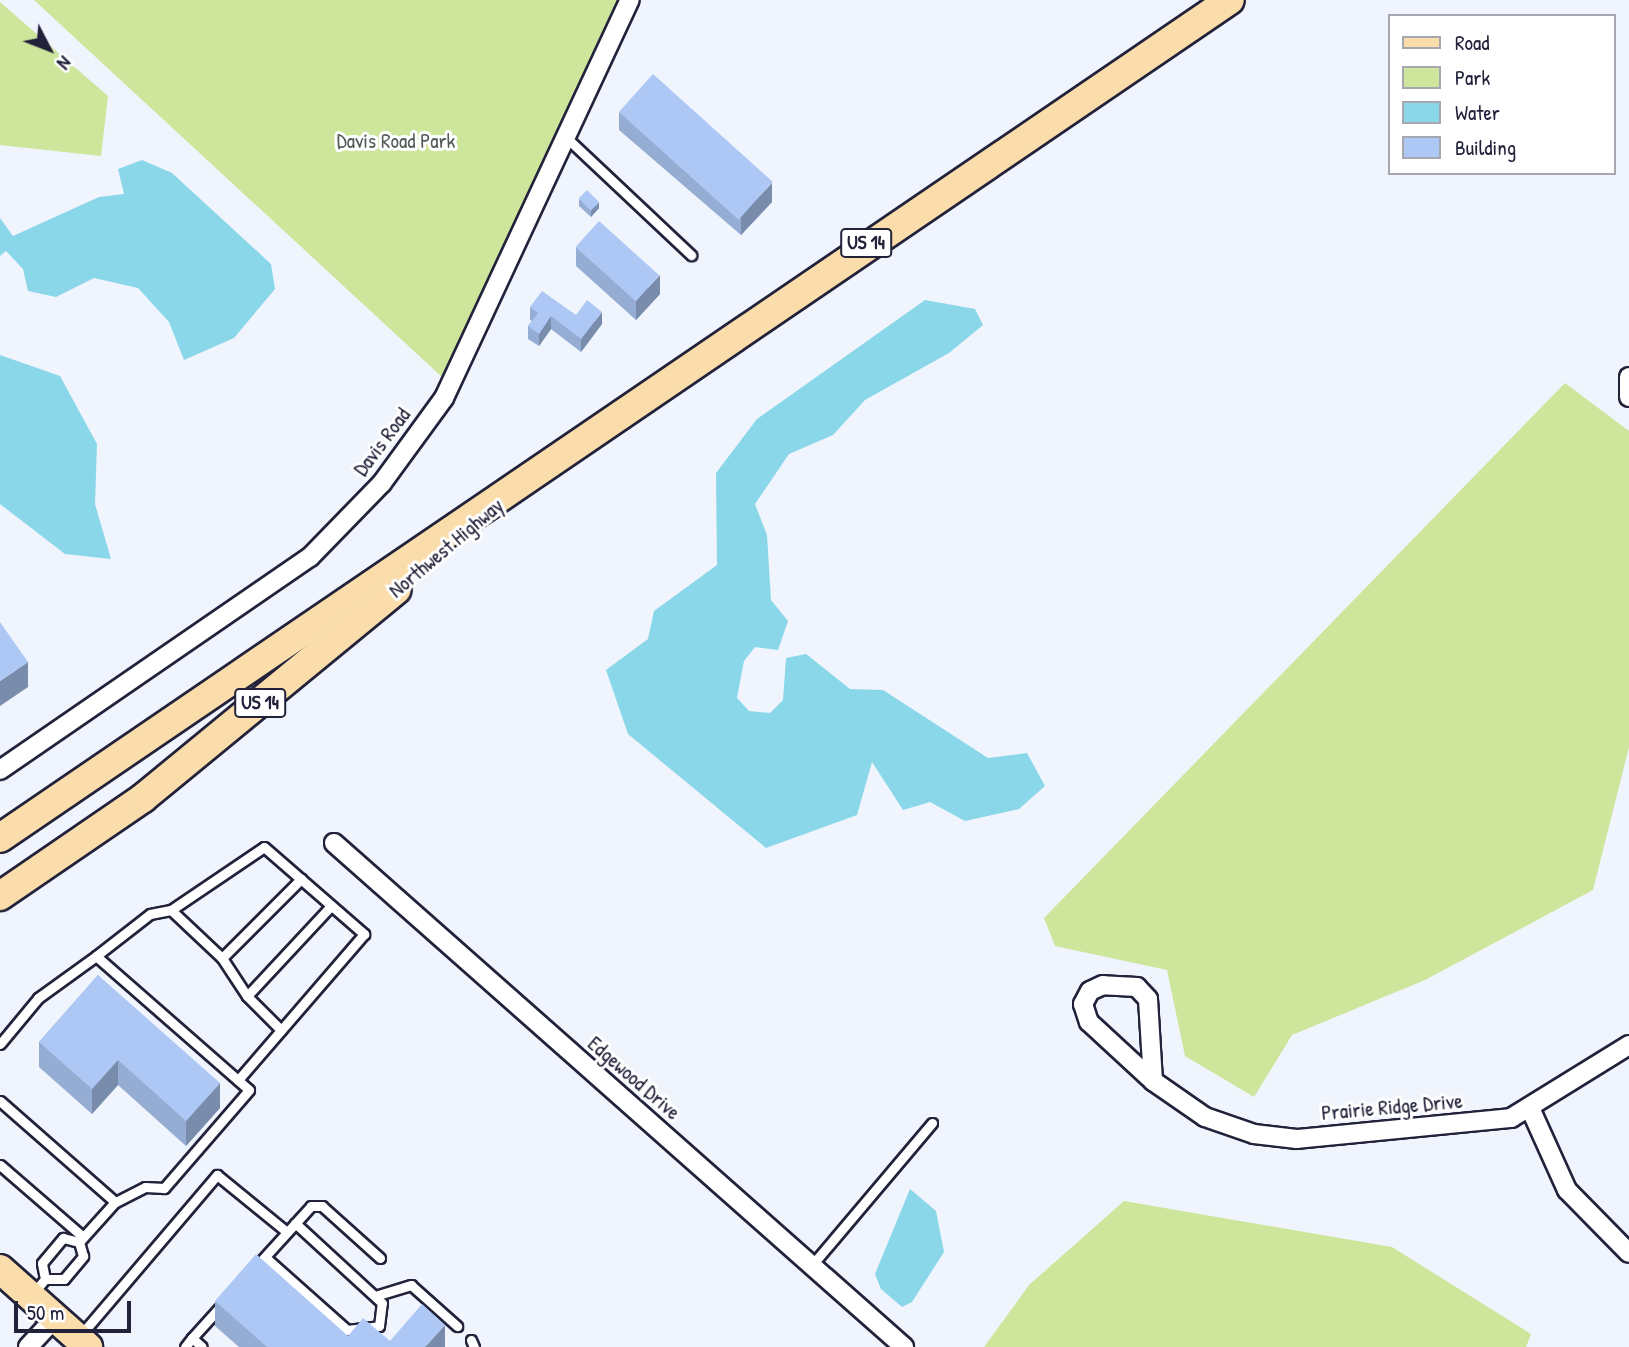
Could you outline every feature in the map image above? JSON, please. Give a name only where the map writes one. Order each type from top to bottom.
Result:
[{"type":"main road","name":"US 14","points":[[508,495],[684,366],[1230,0]]},
{"type":"main road","name":"Northwest Highway","points":[[0,838],[508,495]]},
{"type":"main road","name":"Northwest Highway","points":[[0,896],[143,798],[508,495]]},
{"type":"main road","points":[[0,1269],[38,1288],[55,1318],[83,1343]]},
{"type":"street","name":"Davis Road","points":[[0,770],[310,557],[382,483],[444,398],[569,139],[630,0]]},
{"type":"street","points":[[1629,377],[1629,397]]},
{"type":"street","name":"Edgewood Drive","points":[[334,843],[904,1347]]},
{"type":"street","name":"Prairie Ridge Drive","points":[[1153,1081],[1148,999],[1138,987],[1103,985],[1090,991],[1083,1004],[1089,1022],[1153,1081],[1205,1117],[1254,1134],[1297,1139],[1511,1118],[1629,1045]]},
{"type":"street","points":[[1530,1108],[1567,1190],[1629,1253]]},
{"type":"street","points":[[28,1347],[55,1318]]},
{"type":"lane","points":[[569,139],[691,255]]},
{"type":"lane","points":[[0,1044],[38,998],[150,914],[171,910],[264,847],[364,934],[237,1080]]},
{"type":"lane","points":[[222,958],[300,879]]},
{"type":"lane","points":[[247,996],[331,906]]},
{"type":"lane","points":[[171,910],[222,958],[247,996],[281,1030]]},
{"type":"lane","points":[[81,1239],[115,1202],[145,1187],[164,1188],[249,1090],[96,956]]},
{"type":"lane","points":[[0,1101],[115,1202]]},
{"type":"lane","points":[[812,1265],[932,1123]]},
{"type":"lane","points":[[0,1165],[81,1239],[83,1256],[64,1279],[38,1288],[42,1263],[64,1238],[81,1239]]},
{"type":"lane","points":[[83,1343],[217,1175],[287,1232]]},
{"type":"lane","points":[[256,1267],[311,1206],[322,1206],[380,1258]]},
{"type":"lane","points":[[265,1257],[347,1330],[379,1326],[385,1308],[295,1223]]},
{"type":"lane","points":[[375,1296],[411,1285],[457,1326]]},
{"type":"lane","points":[[185,1347],[229,1298]]},
{"type":"lane","points":[[192,1338],[202,1347]]},
{"type":"green space","name":"Davis Road Park","points":[[34,0],[617,0],[442,377]]},
{"type":"green space","points":[[0,2],[108,96],[101,156],[0,145]]},
{"type":"green space","points":[[1565,383],[1629,431],[1629,747],[1593,890],[1425,980],[1292,1035],[1254,1097],[1185,1056],[1167,970],[1055,946],[1044,918]]},
{"type":"green space","points":[[1124,1201],[1392,1247],[1531,1334],[1526,1347],[984,1347],[1029,1285]]},
{"type":"water","points":[[142,160],[172,173],[271,264],[275,289],[234,338],[184,360],[169,322],[138,288],[94,278],[56,297],[28,291],[23,269],[6,251],[0,256],[0,218],[13,236],[99,197],[124,194],[118,169]]},
{"type":"water","points":[[925,300],[975,309],[983,325],[949,353],[865,400],[833,435],[789,454],[755,504],[767,535],[771,600],[788,621],[778,650],[755,647],[744,661],[737,698],[749,711],[770,713],[783,700],[786,658],[806,654],[850,689],[883,690],[988,758],[1027,753],[1045,786],[1019,809],[965,821],[930,802],[903,810],[872,762],[857,815],[766,848],[628,734],[606,670],[648,639],[654,611],[717,565],[716,473],[757,419]]},
{"type":"water","points":[[0,355],[60,376],[97,444],[95,504],[111,559],[65,554],[0,504]]},
{"type":"water","points":[[910,1189],[936,1211],[944,1252],[912,1302],[902,1307],[881,1289],[875,1274]]},
{"type":"building","points":[[653,74],[773,182],[739,220],[619,112]]},
{"type":"building","points":[[587,190],[599,202],[591,211],[579,198]]},
{"type":"building","points":[[599,221],[659,275],[636,301],[576,247]]},
{"type":"building","points":[[542,291],[576,315],[587,300],[602,312],[581,339],[551,316],[539,334],[528,326],[538,313],[530,307]]},
{"type":"building","points":[[0,622],[28,662],[0,681]]},
{"type":"building","points":[[98,975],[220,1083],[186,1121],[118,1060],[92,1089],[39,1042]]},
{"type":"building","points":[[256,1254],[348,1336],[363,1318],[390,1341],[422,1304],[445,1325],[425,1347],[267,1347],[215,1301]]}]
